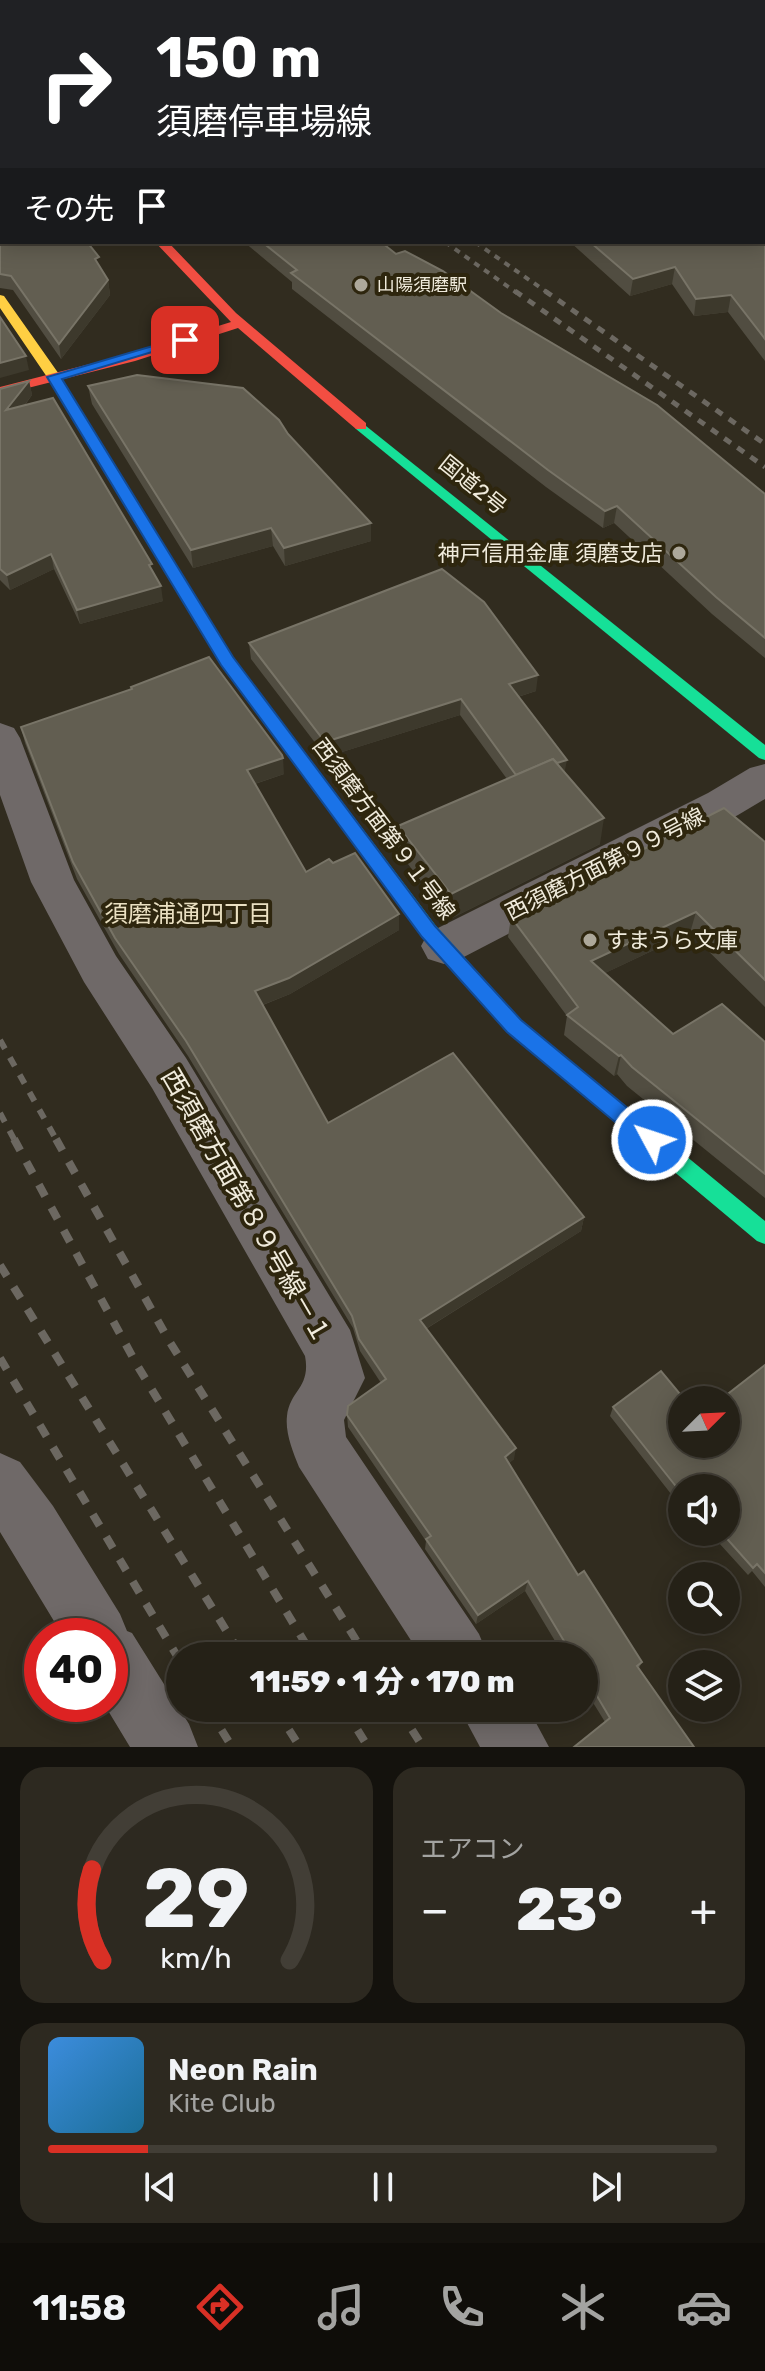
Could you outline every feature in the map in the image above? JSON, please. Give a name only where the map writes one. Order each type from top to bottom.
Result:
[{"type":"main road","name":"国道2号","points":[[163,244],[196,282],[284,363],[765,754]]},
{"type":"main road","name":"西須磨方面第９１号線","points":[[0,299],[54,377],[227,661],[429,931],[514,1026],[765,1234]]},
{"type":"main road","points":[[0,391],[130,358],[240,323]]},
{"type":"street","name":"西須磨方面第８９号線－１","points":[[0,738],[53,882],[100,969],[169,1073],[331,1349],[337,1378],[315,1416],[319,1447],[448,1642]]},
{"type":"street","name":"西須磨方面第９９号線","points":[[444,946],[723,804],[765,779]]},
{"type":"street","points":[[0,1482],[32,1527],[87,1618]]},
{"type":"street","points":[[128,1685],[166,1747]]},
{"type":"street","points":[[500,1722],[517,1747]]},
{"type":"building","points":[[0,244],[89,244],[99,257],[95,259],[108,280],[59,344],[11,276],[0,274]]},
{"type":"building","points":[[264,244],[384,244],[396,254],[405,251],[443,271],[501,313],[657,405],[765,494],[765,638],[617,506],[605,511],[548,470],[291,273],[297,270]]},
{"type":"building","points":[[592,244],[765,244],[765,339],[731,295],[696,299],[675,267],[633,279]]},
{"type":"building","points":[[0,317],[26,356],[0,363]]},
{"type":"building","points":[[137,375],[243,388],[279,420],[288,434],[371,523],[284,548],[271,528],[191,550],[88,386]]},
{"type":"building","points":[[29,381],[6,410],[53,398],[152,564],[149,565],[161,586],[77,610],[51,554],[7,575],[0,569],[0,389]]},
{"type":"building","points":[[442,569],[484,602],[538,675],[509,684],[567,760],[557,763],[553,759],[516,775],[461,699],[325,742],[249,643]]},
{"type":"building","points":[[209,657],[282,755],[283,758],[247,770],[306,872],[329,859],[333,863],[355,853],[399,914],[289,978],[255,991],[328,1123],[453,1053],[584,1217],[420,1320],[516,1448],[505,1457],[578,1575],[584,1571],[642,1662],[637,1666],[668,1710],[668,1722],[676,1722],[694,1747],[574,1747],[610,1718],[598,1698],[598,1642],[565,1642],[528,1581],[478,1615],[426,1539],[431,1536],[347,1415],[348,1406],[386,1379],[359,1339],[352,1316],[186,1041],[115,938],[73,862],[21,727]]},
{"type":"building","points":[[553,759],[604,818],[451,894],[398,826]]},
{"type":"building","points":[[724,808],[765,842],[765,980],[696,912],[591,961],[673,1034],[722,1004],[765,1042],[765,1174],[621,1055],[567,1015],[578,1007],[511,917]]},
{"type":"building","points":[[765,1365],[765,1573],[757,1564],[753,1568],[733,1546],[740,1546],[740,1474],[668,1476],[613,1407],[661,1371],[673,1386],[668,1386],[668,1458],[740,1458],[738,1386]]},
{"type":"railway","points":[[448,244],[517,293]]},
{"type":"railway","points":[[478,244],[548,293]]},
{"type":"railway","points":[[515,291],[765,467]]},
{"type":"railway","points":[[545,291],[765,444]]},
{"type":"railway","points":[[0,1040],[57,1141]]},
{"type":"railway","points":[[0,1113],[15,1141]]},
{"type":"railway","points":[[14,1139],[137,1365],[305,1642]]},
{"type":"railway","points":[[56,1139],[168,1339],[357,1642]]},
{"type":"railway","points":[[0,1265],[233,1642]]},
{"type":"railway","points":[[0,1358],[169,1642]]},
{"type":"railway","points":[[217,1722],[232,1747]]},
{"type":"railway","points":[[284,1722],[300,1747]]},
{"type":"railway","points":[[353,1722],[368,1747]]},
{"type":"railway","points":[[407,1722],[423,1747]]},
{"type":"traffic: fast","points":[[361,426],[765,754]]},
{"type":"traffic: fast","points":[[207,628],[227,661],[429,931],[514,1026],[765,1234]]},
{"type":"traffic: slow","points":[[0,299],[54,377],[207,628]]},
{"type":"traffic: jam","points":[[163,244],[232,315],[361,426]]},
{"type":"traffic: jam","points":[[0,391],[130,358],[240,323]]},
{"type":"place","name":"山陽須磨駅","points":[[361,285]]},
{"type":"place","name":"神戸信用金庫 須磨支店","points":[[679,553]]},
{"type":"place","name":"すまうら文庫","points":[[590,940]]},
{"type":"district","name":"須磨浦通四丁目","points":[[188,914]]},
{"type":"route","points":[[185,340],[54,377],[227,661],[429,931],[514,1026],[652,1140]]}]
